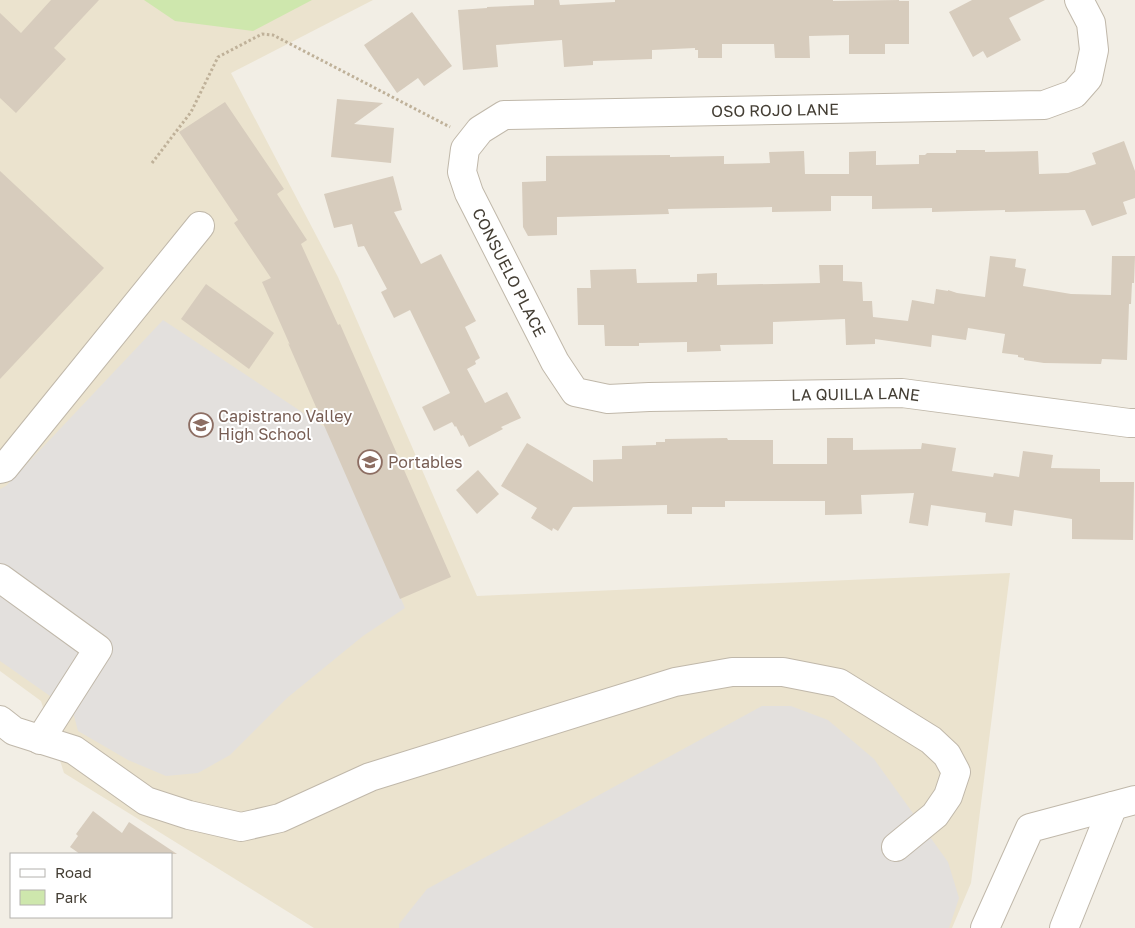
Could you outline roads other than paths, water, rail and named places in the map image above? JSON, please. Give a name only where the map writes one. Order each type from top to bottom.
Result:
[{"type":"street","name":"OSO ROJO LANE","points":[[469,144],[480,130],[504,115],[1044,105],[1074,94],[1088,78],[1094,50],[1091,23],[1079,0]]},
{"type":"street","name":"CONSUELO PLACE","points":[[469,144],[462,172],[469,193],[555,362],[575,392]]},
{"type":"street","points":[[0,469],[4,468],[200,226]]},
{"type":"street","name":"LA QUILLA LANE","points":[[575,392],[608,399],[649,396],[902,393],[1119,422],[1135,422]]},
{"type":"street","points":[[0,578],[98,649],[40,740]]},
{"type":"street","points":[[7,726],[40,740],[74,750],[146,801],[189,816],[241,827],[280,818],[370,777],[675,682],[732,672],[783,672],[838,683],[931,740],[947,755],[956,772],[948,796],[934,816],[896,847]]},
{"type":"street","points":[[985,928],[1030,828],[1124,803]]},
{"type":"street","points":[[1064,928],[1124,803]]},
{"type":"place","name":"Capistrano Valley High School","points":[[201,425]]},
{"type":"place","name":"Portables","points":[[370,462]]}]
